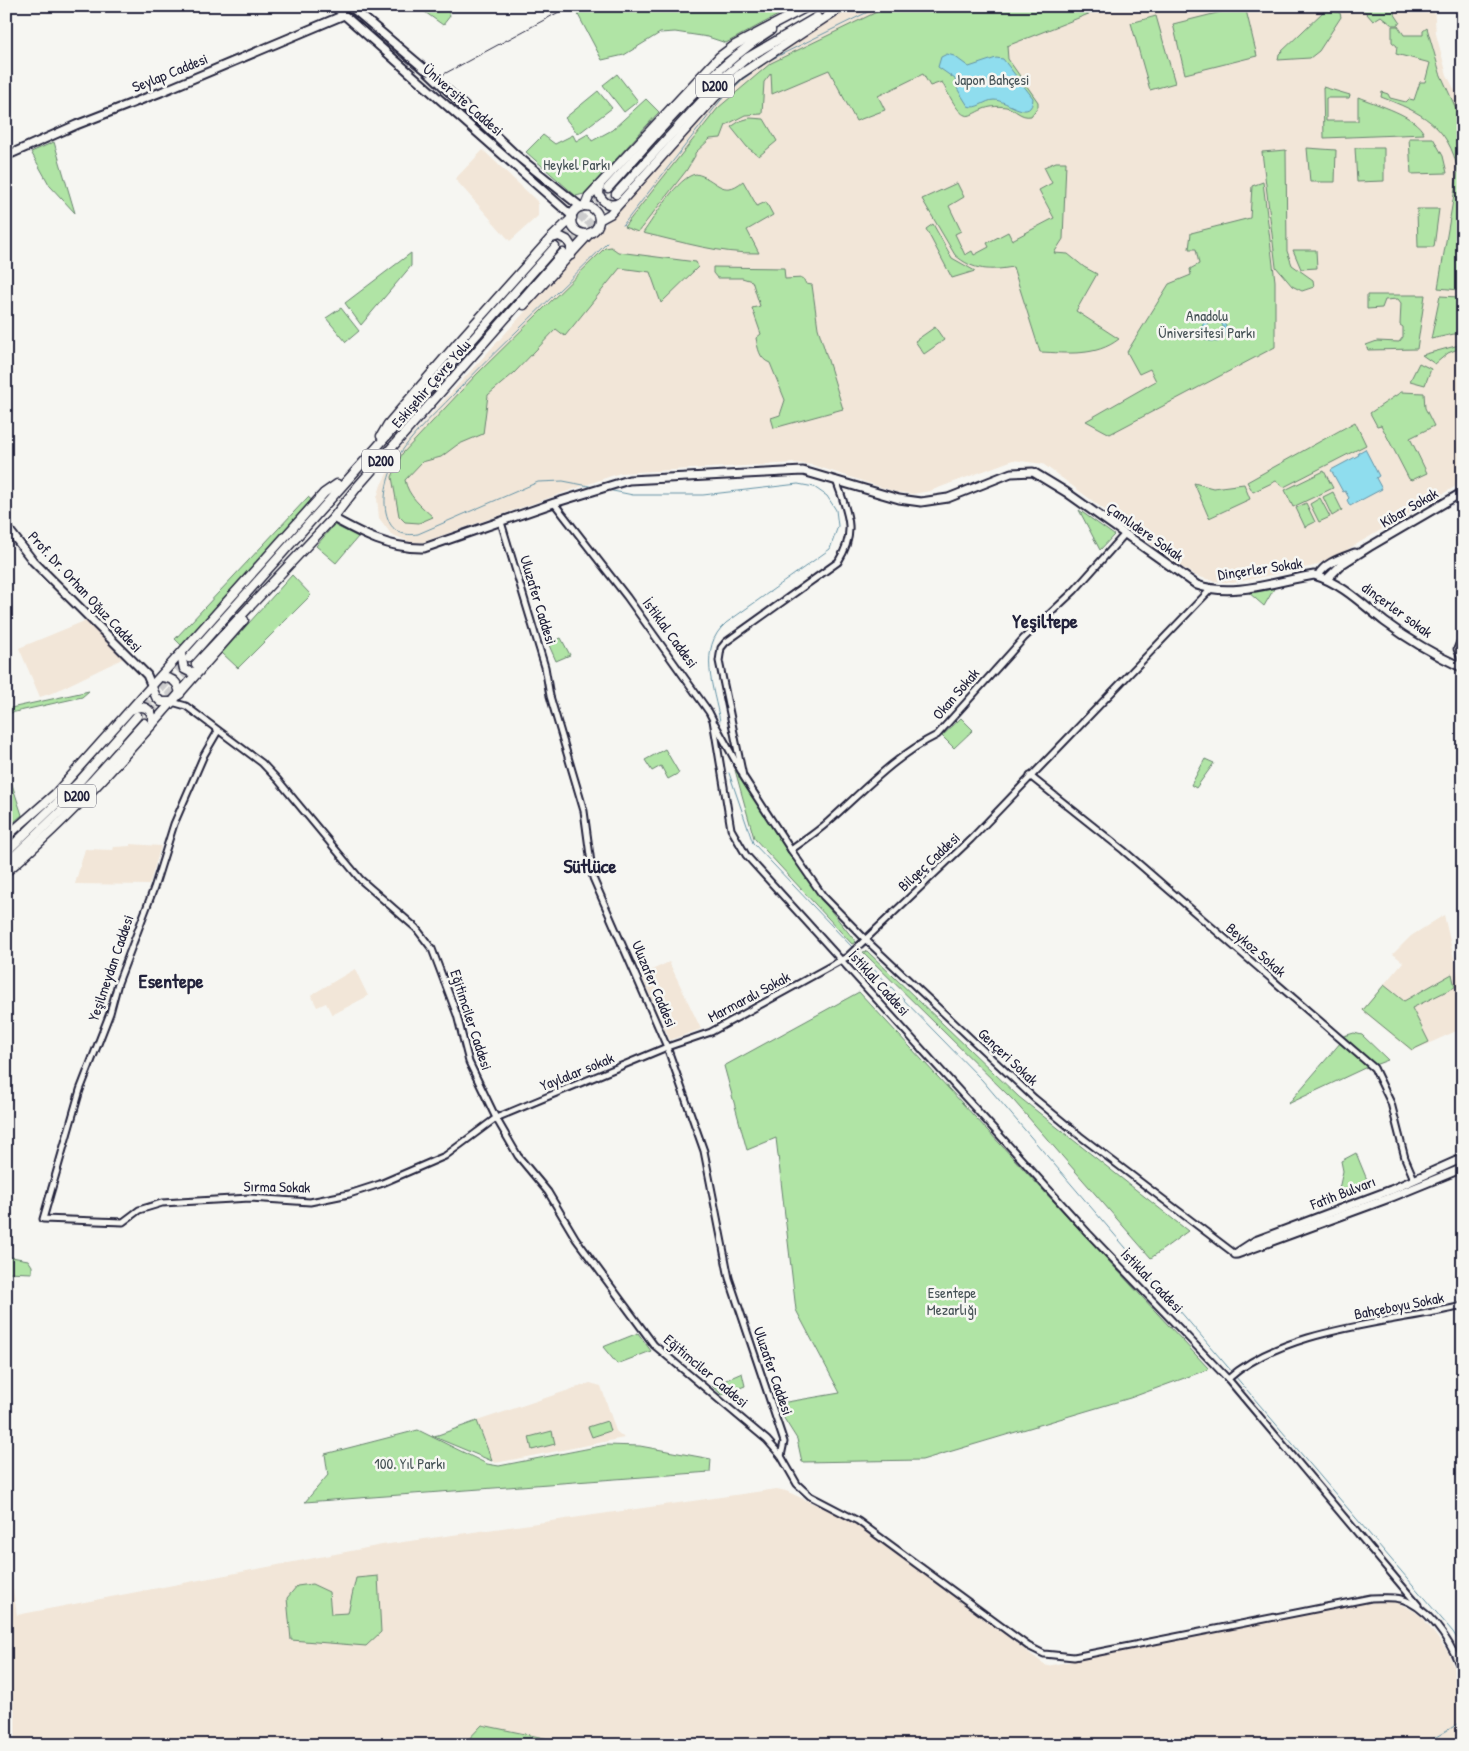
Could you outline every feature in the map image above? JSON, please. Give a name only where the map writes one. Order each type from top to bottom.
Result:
[{"type":"highway","points":[[372,451],[399,410],[550,239],[583,207],[589,196],[605,186],[719,57],[744,40],[810,6]]},
{"type":"highway","name":"D200","points":[[619,197],[724,77],[747,58],[836,6]]},
{"type":"highway","points":[[605,186],[599,188],[601,199],[611,205],[714,98],[739,75],[844,6]]},
{"type":"highway","points":[[572,217],[573,226],[578,232],[590,233],[596,228],[599,220],[610,214],[619,197]]},
{"type":"highway","points":[[583,207],[596,212],[599,220]]},
{"type":"highway","name":"Eskişehir Çevre Yolu","points":[[180,694],[197,668],[333,518],[358,486],[567,254],[590,233]]},
{"type":"highway","points":[[550,239],[559,236],[568,240],[571,246],[567,254]]},
{"type":"highway","name":"Eskişehir Çevre Yolu","points":[[162,676],[185,657],[324,493],[349,476],[555,247]]},
{"type":"highway","points":[[185,657],[184,669],[190,672],[197,668]]},
{"type":"highway","points":[[6,837],[55,794],[135,712],[162,676],[173,678],[178,684],[180,694],[147,725]]},
{"type":"highway","points":[[152,687],[156,697],[161,702],[172,702]]},
{"type":"highway","points":[[6,872],[41,843],[114,769],[153,718],[149,709],[139,706],[135,712]]},
{"type":"highway","name":"D200","points":[[6,852],[78,784],[135,712]]},
{"type":"highway","name":"D200","points":[[6,864],[147,725]]},
{"type":"main road","name":"Üniversite Caddesi","points":[[334,6],[572,217]]},
{"type":"main road","name":"Üniversite Caddesi","points":[[349,6],[427,71],[516,155],[583,207]]},
{"type":"main road","points":[[344,15],[349,6]]},
{"type":"main road","name":"Seylap Caddesi","points":[[6,156],[76,124],[242,59],[344,15]]},
{"type":"main road","name":"Çamlıdere Sokak","points":[[554,503],[625,481],[791,471],[808,472],[921,502],[948,498],[1011,472],[1033,472],[1066,492],[1187,579],[1210,590]]},
{"type":"main road","name":"Kibar Sokak","points":[[1369,547],[1463,492]]},
{"type":"main road","points":[[333,518],[362,534],[409,548],[424,548],[554,503]]},
{"type":"main road","name":"Prof. Dr. Orhan Oğuz Caddesi","points":[[6,526],[33,561],[147,675]]},
{"type":"main road","points":[[1316,576],[1331,563],[1369,547]]},
{"type":"main road","points":[[1327,578],[1342,564],[1369,547]]},
{"type":"main road","name":"Dinçerler Sokak","points":[[1210,590],[1237,590],[1316,576]]},
{"type":"main road","name":"dinçerler sokak","points":[[1316,576],[1327,578],[1343,587],[1409,638],[1463,668]]},
{"type":"main road","points":[[152,687],[147,675],[162,676]]},
{"type":"main road","name":"Fatih Bulvarı","points":[[1235,1254],[1255,1241],[1463,1158]]},
{"type":"main road","points":[[1235,1254],[1267,1244],[1392,1197],[1463,1168]]},
{"type":"street","points":[[744,776],[720,662],[721,648],[752,622],[838,562],[847,549],[850,523],[836,480]]},
{"type":"street","name":"İstiklal Caddesi","points":[[554,503],[627,597],[697,694],[713,720],[732,829],[746,855],[813,928],[840,962],[1088,1233],[1229,1378],[1447,1642],[1463,1676]]},
{"type":"street","name":"Uluzafer Caddesi","points":[[501,522],[545,668],[550,696],[584,811],[593,878],[667,1047],[704,1151],[729,1278],[784,1442],[781,1456]]},
{"type":"street","name":"Okan Sokak","points":[[790,850],[827,824],[885,771],[925,741],[937,735],[1024,638],[1074,590],[1124,535]]},
{"type":"street","name":"Bilgeç Caddesi","points":[[840,962],[859,947],[971,839],[1210,590]]},
{"type":"street","points":[[1463,634],[1457,649],[1463,662]]},
{"type":"street","name":"Eğitimciler Caddesi","points":[[180,694],[186,706]]},
{"type":"street","name":"Eğitimciler Caddesi","points":[[172,702],[186,706],[262,763],[361,880],[414,926],[432,949],[457,1015],[470,1062],[496,1118],[518,1156],[548,1192],[576,1239],[640,1329],[662,1353],[745,1421],[781,1456]]},
{"type":"street","name":"Gençeri Sokak","points":[[713,720],[744,776],[790,850],[824,896],[866,940],[1040,1103],[1199,1229],[1235,1254]]},
{"type":"street","name":"Yeşilmeydan Caddesi","points":[[42,1219],[80,1090],[110,1013],[118,983],[154,888],[174,824],[204,755],[218,731]]},
{"type":"street","name":"Beykoz Sokak","points":[[1030,776],[1123,850],[1374,1068],[1391,1103],[1405,1158],[1414,1179]]},
{"type":"street","name":"Marmaralı Sokak","points":[[667,1047],[711,1032],[840,962]]},
{"type":"street","name":"Yaylalar sokak","points":[[496,1118],[667,1047]]},
{"type":"street","name":"Sırma Sokak","points":[[42,1219],[123,1222],[139,1210],[150,1205],[162,1203],[250,1198],[310,1202],[340,1196],[380,1184],[445,1156],[496,1118]]},
{"type":"street","name":"Bahçeboyu Sokak","points":[[1229,1378],[1249,1362],[1308,1338],[1463,1306]]},
{"type":"street","points":[[781,1456],[797,1484],[810,1496],[858,1521],[1028,1646],[1044,1654],[1074,1657],[1371,1598],[1392,1597],[1408,1601],[1421,1610]]},
{"type":"shaded area","points":[[854,6],[1434,6],[1436,34],[1447,75],[1463,106],[1463,482],[1345,551],[1314,566],[1233,583],[1214,581],[1196,576],[1043,464],[1013,460],[930,491],[913,494],[896,492],[813,465],[795,463],[620,473],[423,542],[410,542],[391,534],[379,518],[377,498],[381,485],[401,447],[730,88],[768,58]]},
{"type":"shaded area","points":[[483,150],[538,202],[538,216],[510,241],[455,179]]},
{"type":"shaded area","points":[[87,620],[124,658],[40,697],[19,648]]},
{"type":"shaded area","points":[[130,844],[161,846],[149,885],[75,884],[85,849],[113,850],[114,847],[130,846]]},
{"type":"shaded area","points":[[1444,915],[1463,997],[1463,1028],[1412,1051],[1362,1010],[1403,962],[1393,954],[1411,936]]},
{"type":"shaded area","points":[[669,962],[701,1029],[670,1040],[641,975]]},
{"type":"shaded area","points":[[355,969],[368,996],[332,1015],[326,1003],[317,1007],[311,995]]},
{"type":"shaded area","points":[[590,1383],[601,1386],[616,1431],[624,1438],[495,1463],[492,1461],[477,1421]]},
{"type":"shaded area","points":[[777,1489],[786,1491],[848,1519],[1047,1666],[1342,1607],[1382,1601],[1398,1603],[1423,1618],[1448,1652],[1463,1693],[1463,1718],[1461,1720],[1463,1745],[6,1745],[6,1546],[17,1615],[382,1545]]},
{"type":"green space","points":[[427,6],[446,6],[450,16],[443,25],[422,10]]},
{"type":"green space","points":[[795,6],[726,43],[708,37],[675,32],[660,33],[624,55],[602,60],[574,7]]},
{"type":"green space","name":"Japon Bahçesi","points":[[889,6],[1109,6],[1007,46],[1008,59],[1038,102],[1038,107],[1031,116],[1021,115],[1006,107],[993,107],[965,115],[959,111],[942,82],[930,86],[923,74],[878,96],[885,110],[856,121],[829,70],[772,94],[771,73],[764,82],[762,114],[745,115],[726,125],[721,138],[710,139],[695,153],[686,171],[638,232],[624,227],[718,108],[771,63]]},
{"type":"green space","points":[[1245,6],[1257,56],[1185,74],[1173,24]]},
{"type":"green space","points":[[1360,6],[1396,6],[1394,13],[1400,22],[1398,25],[1392,25],[1381,16],[1373,21]]},
{"type":"green space","points":[[1325,10],[1340,13],[1341,17],[1319,51],[1310,58],[1278,60],[1279,54]]},
{"type":"green space","points":[[1156,16],[1175,83],[1150,90],[1131,23]]},
{"type":"green space","points":[[1392,26],[1398,26],[1404,35],[1423,35],[1423,31],[1427,28],[1440,73],[1463,124],[1463,150],[1456,157],[1463,156],[1463,286],[1459,290],[1438,288],[1458,171],[1454,155],[1448,142],[1431,122],[1408,108],[1381,97],[1382,92],[1388,94],[1390,98],[1406,102],[1409,99],[1414,100],[1420,82],[1425,82],[1430,63],[1396,54],[1397,46],[1392,42]]},
{"type":"green space","points":[[617,74],[638,101],[624,112],[603,85]]},
{"type":"green space","points":[[1323,87],[1350,95],[1349,98],[1326,98],[1326,121],[1358,121],[1358,97],[1405,116],[1420,127],[1424,134],[1324,138]]},
{"type":"green space","points":[[598,91],[612,108],[578,134],[565,118]]},
{"type":"green space","name":"Heykel Parkı","points":[[646,99],[659,112],[584,194],[576,196],[526,152],[543,135],[555,144],[573,135],[576,141],[588,134],[592,141],[612,130]]},
{"type":"green space","points":[[750,118],[764,119],[777,141],[759,156],[747,147],[731,127],[740,121]]},
{"type":"green space","points":[[1409,138],[1433,138],[1443,156],[1447,173],[1411,174]]},
{"type":"green space","points":[[54,142],[75,213],[50,186],[31,152]]},
{"type":"green space","points":[[1307,148],[1336,150],[1335,182],[1310,182]]},
{"type":"green space","points":[[1355,148],[1384,148],[1384,181],[1357,182]]},
{"type":"green space","points":[[1286,150],[1287,251],[1292,265],[1313,280],[1314,287],[1302,291],[1292,286],[1276,267],[1262,152]]},
{"type":"green space","points":[[1056,162],[1066,162],[1063,239],[1054,253],[1068,254],[1084,267],[1097,274],[1076,311],[1119,339],[1101,349],[1081,353],[1040,352],[1013,267],[990,269],[975,267],[955,255],[922,199],[957,183],[964,197],[949,206],[961,231],[955,234],[965,255],[972,251],[974,255],[989,247],[987,243],[1008,232],[1012,240],[1054,218],[1039,190],[1052,183],[1044,167]]},
{"type":"green space","points":[[696,174],[724,188],[736,186],[743,181],[757,206],[766,202],[773,215],[747,230],[759,253],[730,252],[643,233],[674,190],[689,176]]},
{"type":"green space","name":"Anadolu Üniversitesi Parkı","points":[[1263,182],[1275,281],[1275,347],[1110,434],[1086,421],[1156,381],[1150,369],[1139,374],[1127,352],[1169,284],[1191,275],[1190,269],[1199,264],[1196,249],[1189,249],[1191,233],[1250,218],[1252,186]]},
{"type":"green space","points":[[1417,209],[1439,209],[1434,247],[1418,247]]},
{"type":"green space","points":[[933,224],[952,258],[975,271],[952,278],[926,229]]},
{"type":"green space","points":[[611,247],[618,252],[696,262],[698,267],[661,303],[650,272],[620,268],[565,336],[556,329],[514,373],[488,395],[483,434],[457,445],[441,457],[422,462],[405,480],[412,496],[433,517],[419,523],[405,522],[399,516],[392,477],[402,454],[476,375],[605,248]]},
{"type":"green space","points":[[1293,250],[1316,250],[1317,268],[1301,269]]},
{"type":"green space","points":[[411,253],[411,266],[361,325],[345,303]]},
{"type":"green space","points":[[713,267],[784,268],[785,279],[803,278],[806,284],[812,285],[818,328],[843,409],[774,428],[771,418],[780,415],[785,400],[770,363],[763,359],[758,349],[756,338],[761,334],[752,308],[760,306],[752,281],[742,278],[717,278],[713,273]]},
{"type":"green space","points":[[1367,295],[1425,295],[1417,349],[1368,350],[1366,345],[1377,341],[1399,342],[1403,337],[1403,327],[1400,325],[1401,303],[1398,299],[1385,300],[1382,308],[1367,309]]},
{"type":"green space","points":[[1440,296],[1459,297],[1463,302],[1463,335],[1454,334],[1431,339]]},
{"type":"green space","points":[[341,308],[359,331],[346,342],[326,318]]},
{"type":"green space","points":[[935,327],[944,340],[924,354],[915,341]]},
{"type":"green space","points":[[1463,344],[1463,347],[1448,353],[1435,364],[1422,355]]},
{"type":"green space","points":[[1419,363],[1431,369],[1425,385],[1410,381]]},
{"type":"green space","points":[[1401,392],[1424,393],[1425,408],[1434,426],[1410,438],[1427,473],[1412,480],[1409,479],[1381,425],[1377,426],[1370,413]]},
{"type":"green space","points":[[1355,422],[1366,445],[1284,487],[1276,481],[1253,492],[1247,482]]},
{"type":"green space","points":[[1324,471],[1333,488],[1293,507],[1285,490]]},
{"type":"green space","points":[[1194,483],[1213,488],[1244,484],[1250,499],[1209,518]]},
{"type":"green space","points":[[1333,492],[1342,510],[1332,516],[1323,497]]},
{"type":"green space","points":[[308,497],[314,502],[184,648],[175,639]]},
{"type":"green space","points":[[1320,498],[1330,517],[1319,522],[1310,504]]},
{"type":"green space","points":[[1306,503],[1315,522],[1305,527],[1296,508]]},
{"type":"green space","points":[[1079,510],[1114,535],[1100,550]]},
{"type":"green space","points":[[334,525],[358,537],[336,563],[316,546]]},
{"type":"green space","points":[[292,575],[311,595],[238,668],[222,653]]},
{"type":"green space","points":[[1275,587],[1264,606],[1248,592]]},
{"type":"green space","points":[[561,638],[570,655],[556,661],[548,643]]},
{"type":"green space","points":[[89,691],[82,697],[6,714],[6,709]]},
{"type":"green space","points":[[961,718],[973,730],[954,748],[942,736]]},
{"type":"green space","points":[[665,749],[679,773],[668,779],[661,766],[652,771],[645,760]]},
{"type":"green space","points":[[1205,759],[1214,763],[1196,788],[1191,785]]},
{"type":"green space","points":[[6,766],[22,815],[6,829]]},
{"type":"green space","points":[[735,770],[819,896],[856,942],[852,944],[754,838]]},
{"type":"green space","points":[[867,951],[1019,1097],[1188,1231],[1151,1258],[1014,1101],[863,952]]},
{"type":"green space","points":[[1452,974],[1455,987],[1412,1008],[1429,1042],[1412,1050],[1363,1010],[1384,985],[1404,1001]]},
{"type":"green space","name":"Esentepe Mezarlığı","points":[[859,992],[1209,1369],[1130,1398],[922,1460],[802,1462],[797,1439],[775,1404],[840,1393],[796,1310],[776,1138],[747,1150],[724,1066]]},
{"type":"green space","points":[[1354,1033],[1362,1035],[1388,1060],[1372,1066],[1340,1037]]},
{"type":"green space","points":[[1341,1042],[1369,1066],[1288,1104]]},
{"type":"green space","points":[[1356,1153],[1370,1187],[1337,1198],[1343,1171],[1341,1161]]},
{"type":"green space","points":[[6,1256],[28,1260],[32,1266],[32,1273],[6,1272]]},
{"type":"green space","points":[[638,1333],[651,1351],[617,1364],[603,1347]]},
{"type":"green space","points":[[742,1373],[745,1386],[722,1395],[712,1386]]},
{"type":"green space","points":[[477,1421],[492,1461],[432,1436],[438,1435]]},
{"type":"green space","points":[[607,1421],[610,1431],[592,1437],[588,1427]]},
{"type":"green space","name":"100. Yıl Parkı","points":[[418,1430],[487,1464],[499,1466],[606,1445],[640,1446],[711,1459],[710,1472],[305,1502],[328,1475],[325,1454]]},
{"type":"green space","points":[[552,1431],[555,1444],[532,1450],[529,1437]]},
{"type":"green space","points":[[378,1576],[381,1632],[366,1646],[291,1640],[287,1598],[297,1586],[312,1584],[329,1592],[331,1614],[348,1613],[356,1578]]},
{"type":"green space","points":[[482,1725],[549,1739],[554,1745],[463,1745]]},
{"type":"water","points":[[947,54],[954,56],[969,67],[996,58],[1003,59],[1033,98],[1032,106],[1024,110],[994,100],[975,107],[968,106],[958,90],[955,79],[938,67],[941,57]]},
{"type":"water","points":[[1213,317],[1223,320],[1227,329],[1225,337],[1220,341],[1219,338],[1223,332],[1216,333],[1224,329],[1222,324],[1216,320],[1207,323],[1205,332],[1207,336],[1214,333],[1209,338],[1217,339],[1218,342],[1205,340],[1201,331],[1204,321]]},
{"type":"water","points":[[1365,449],[1379,476],[1376,478],[1382,489],[1350,506],[1347,500],[1349,498],[1345,491],[1343,492],[1331,470],[1359,455],[1358,453]]},
{"type":"waterway","points":[[623,225],[720,101],[743,79],[770,60],[880,6]]},
{"type":"waterway","points":[[594,487],[563,481],[538,482],[413,535],[404,534],[393,528],[388,519],[385,505],[386,489],[393,467],[415,434],[491,356],[607,243]]},
{"type":"waterway","points":[[608,490],[633,495],[703,495],[798,484],[814,487],[827,496],[836,510],[838,526],[830,549],[726,623],[717,633],[712,644],[710,669],[720,721]]},
{"type":"waterway","points":[[729,773],[753,843],[853,948]]},
{"type":"waterway","points":[[856,951],[982,1080],[1233,1373]]},
{"type":"waterway","points":[[1235,1376],[1453,1632],[1463,1648]]},
{"type":"waterway","points":[[1429,1745],[1431,1740],[1463,1721]]},
{"type":"tunnel","points":[[555,247],[608,188]]},
{"type":"tunnel","points":[[563,253],[616,194]]},
{"type":"tunnel","points":[[137,716],[186,661]]},
{"type":"tunnel","points":[[144,723],[196,664]]},
{"type":"tram line","points":[[340,6],[417,70],[428,75],[444,74],[570,6]]},
{"type":"district","name":"Yeşiltepe","points":[[1045,621]]},
{"type":"district","name":"Sütlüce","points":[[590,866]]},
{"type":"district","name":"Esentepe","points":[[171,981]]}]
